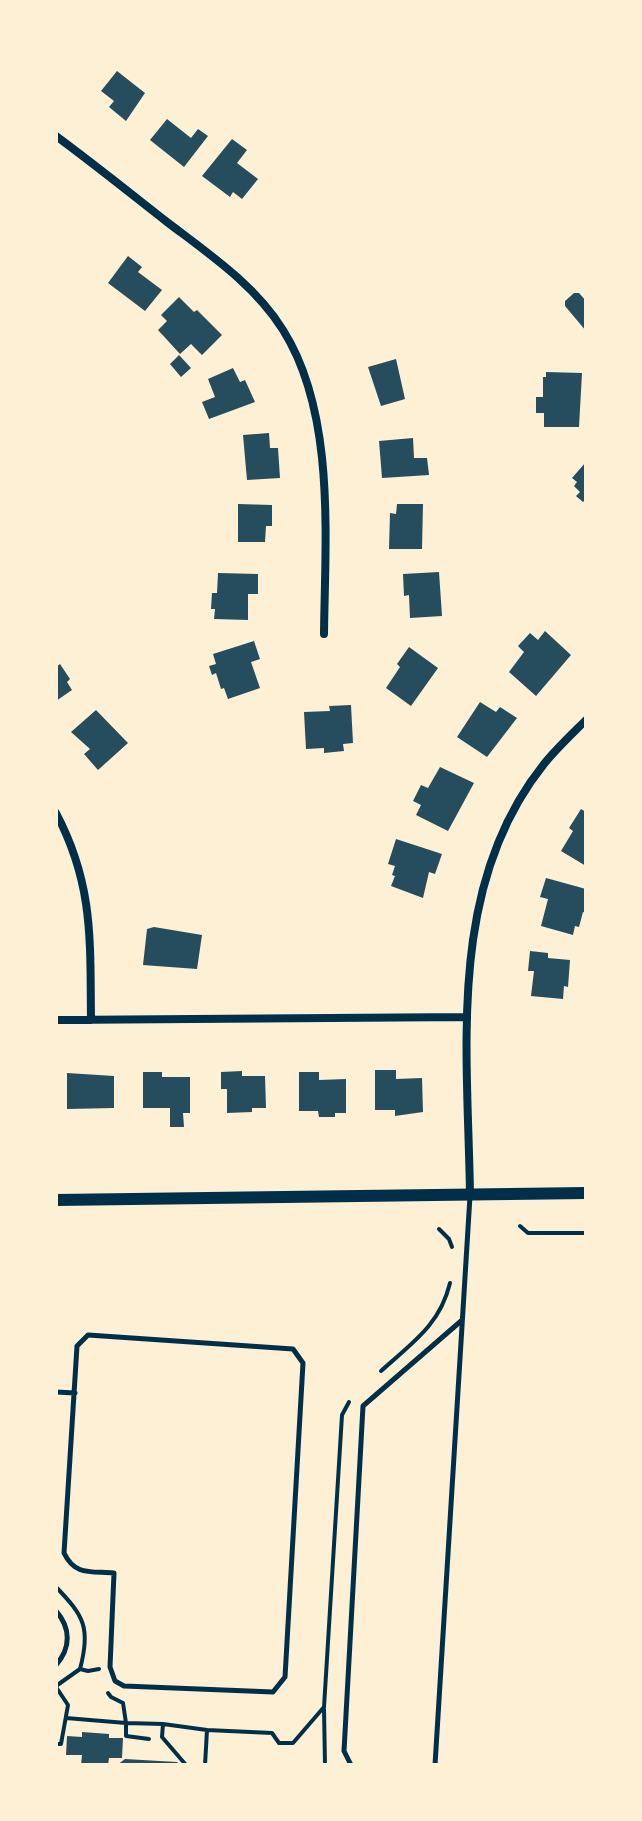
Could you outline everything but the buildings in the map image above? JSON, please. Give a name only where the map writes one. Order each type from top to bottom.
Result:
[{"type":"street","points":[[56,136],[248,286],[285,332],[303,376],[323,459],[326,515],[324,634]]},
{"type":"street","points":[[470,1195],[467,1017],[471,941],[487,873],[524,794],[543,765],[586,720]]},
{"type":"street","points":[[56,813],[70,839],[89,906],[91,1020]]},
{"type":"street","points":[[56,1020],[467,1017]]},
{"type":"street","points":[[56,1200],[586,1193]]},
{"type":"lane","points":[[435,1765],[470,1195]]},
{"type":"lane","points":[[351,1765],[344,1751],[363,1406],[462,1320]]},
{"type":"lane","points":[[88,1335],[293,1349],[303,1363],[285,1677],[273,1692],[124,1686],[115,1681],[110,1667],[114,1573],[80,1570],[70,1566],[64,1553],[75,1393],[77,1346],[88,1335]]},
{"type":"lane","points":[[56,1392],[75,1393]]},
{"type":"lane","points":[[56,1506],[67,1506]]},
{"type":"lane","points":[[56,1611],[68,1630],[67,1649],[56,1665]]},
{"type":"path","points":[[520,1226],[528,1233],[586,1233]]},
{"type":"path","points":[[439,1229],[449,1239],[454,1252]]},
{"type":"path","points":[[375,1375],[433,1324],[445,1305],[452,1276]]},
{"type":"path","points":[[325,1765],[324,1707],[342,1415],[353,1396]]},
{"type":"path","points":[[56,1744],[61,1744],[68,1705],[56,1687],[80,1669]]},
{"type":"path","points":[[66,1718],[272,1733],[279,1743],[293,1743],[324,1707]]},
{"type":"path","points":[[126,1723],[126,1736],[149,1739]]},
{"type":"path","points":[[163,1724],[162,1737],[186,1765]]},
{"type":"path","points":[[205,1765],[207,1730]]}]
